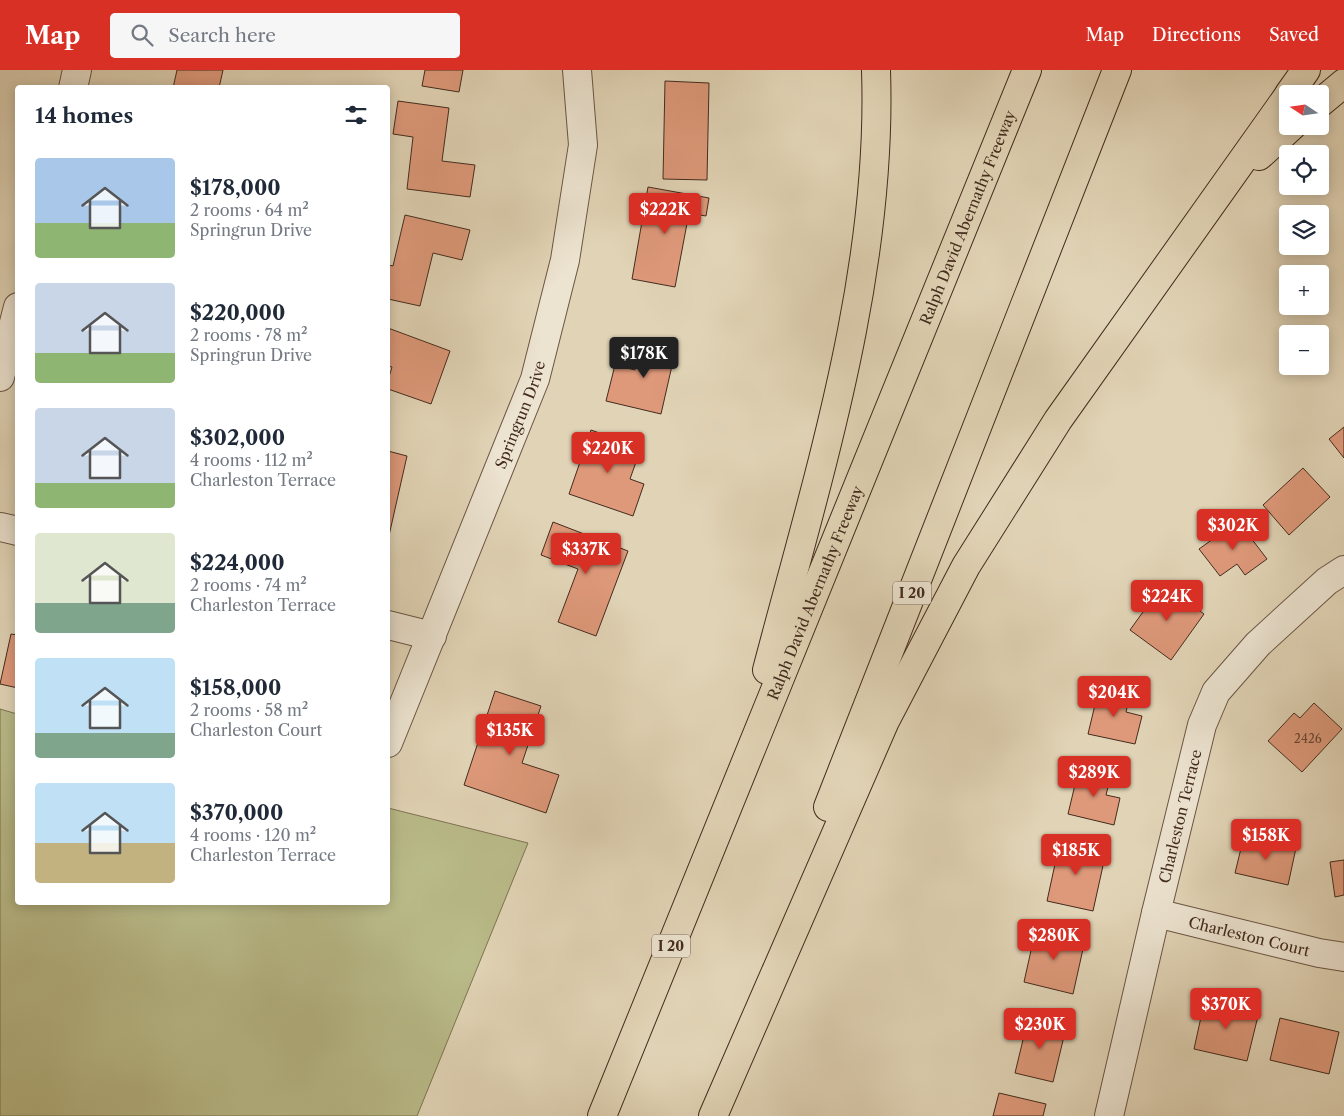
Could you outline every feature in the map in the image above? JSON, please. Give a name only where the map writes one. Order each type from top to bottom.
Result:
[{"type":"highway","points":[[740,776],[844,372],[870,223],[878,110],[876,70]]},
{"type":"highway","name":"Ralph David Abernathy Freeway","points":[[602,1116],[1026,70]]},
{"type":"highway","name":"I 20","points":[[706,1116],[1117,70]]},
{"type":"highway","points":[[1295,85],[1306,70]]},
{"type":"highway","points":[[1329,96],[1344,83]]},
{"type":"highway","points":[[713,1116],[885,721],[966,566],[1058,420],[1279,108]]},
{"type":"highway","points":[[1202,218],[1269,146],[1282,135]]},
{"type":"street","points":[[74,85],[77,70]]},
{"type":"street","name":"Springrun Drive","points":[[390,738],[536,379],[565,260],[584,145],[577,70]]},
{"type":"street","points":[[0,377],[15,319]]},
{"type":"street","points":[[0,527],[15,531]]},
{"type":"street","name":"Charleston Terrace","points":[[1109,1116],[1202,725],[1216,692],[1258,644],[1327,581],[1344,570]]},
{"type":"street","points":[[390,626],[432,636]]},
{"type":"street","name":"Charleston Court","points":[[1156,914],[1319,953],[1344,957]]},
{"type":"green space","points":[[0,709],[15,713],[15,905],[390,905],[390,808],[528,843],[417,1116],[0,1116]]},
{"type":"building","points":[[177,70],[223,70],[220,85],[174,85]]},
{"type":"building","points":[[425,70],[463,70],[459,92],[422,86]]},
{"type":"building","points":[[665,81],[709,83],[707,180],[663,179]]},
{"type":"building","points":[[398,101],[449,108],[442,161],[475,165],[470,197],[407,189],[413,137],[393,134]]},
{"type":"building","points":[[648,187],[709,198],[706,216],[689,213],[675,287],[632,279]]},
{"type":"building","points":[[405,215],[470,230],[462,260],[433,253],[420,306],[390,299],[390,265],[393,266]]},
{"type":"building","points":[[390,329],[450,351],[431,404],[390,390],[392,367],[390,366]]},
{"type":"building","points":[[642,340],[676,348],[661,414],[606,401],[615,365],[635,370]]},
{"type":"building","points":[[1344,427],[1344,458],[1329,439]]},
{"type":"building","points":[[591,430],[641,448],[630,479],[644,484],[633,516],[569,494]]},
{"type":"building","points":[[390,452],[407,456],[390,531]]},
{"type":"building","points":[[1303,468],[1330,497],[1289,535],[1263,505]]},
{"type":"building","points":[[1238,521],[1267,559],[1245,575],[1237,564],[1220,576],[1199,549]]},
{"type":"building","points":[[553,522],[628,551],[596,636],[558,622],[578,569],[541,555]]},
{"type":"building","points":[[1163,584],[1204,614],[1171,660],[1130,630]]},
{"type":"building","points":[[11,634],[15,635],[15,687],[0,684]]},
{"type":"building","points":[[1099,688],[1130,695],[1126,712],[1142,716],[1135,744],[1088,734]]},
{"type":"building","points":[[495,691],[541,706],[522,763],[559,775],[546,813],[464,785]]},
{"type":"building","points":[[1314,703],[1342,729],[1302,772],[1268,741],[1294,713],[1300,718]]},
{"type":"building","points":[[1079,768],[1111,775],[1106,795],[1120,798],[1114,825],[1068,814]]},
{"type":"building","points":[[1244,836],[1296,848],[1288,885],[1235,873]]},
{"type":"building","points":[[1060,841],[1106,852],[1093,911],[1047,901]]},
{"type":"building","points":[[1344,860],[1344,895],[1335,897],[1330,862]]},
{"type":"building","points":[[1036,928],[1085,940],[1073,994],[1024,982]]},
{"type":"building","points":[[1205,999],[1259,1012],[1247,1061],[1194,1049]]},
{"type":"building","points":[[1280,1018],[1339,1032],[1329,1074],[1270,1060]]},
{"type":"building","points":[[1028,1019],[1066,1028],[1053,1082],[1015,1073]]},
{"type":"building","points":[[999,1093],[1046,1104],[1043,1116],[993,1116]]}]
